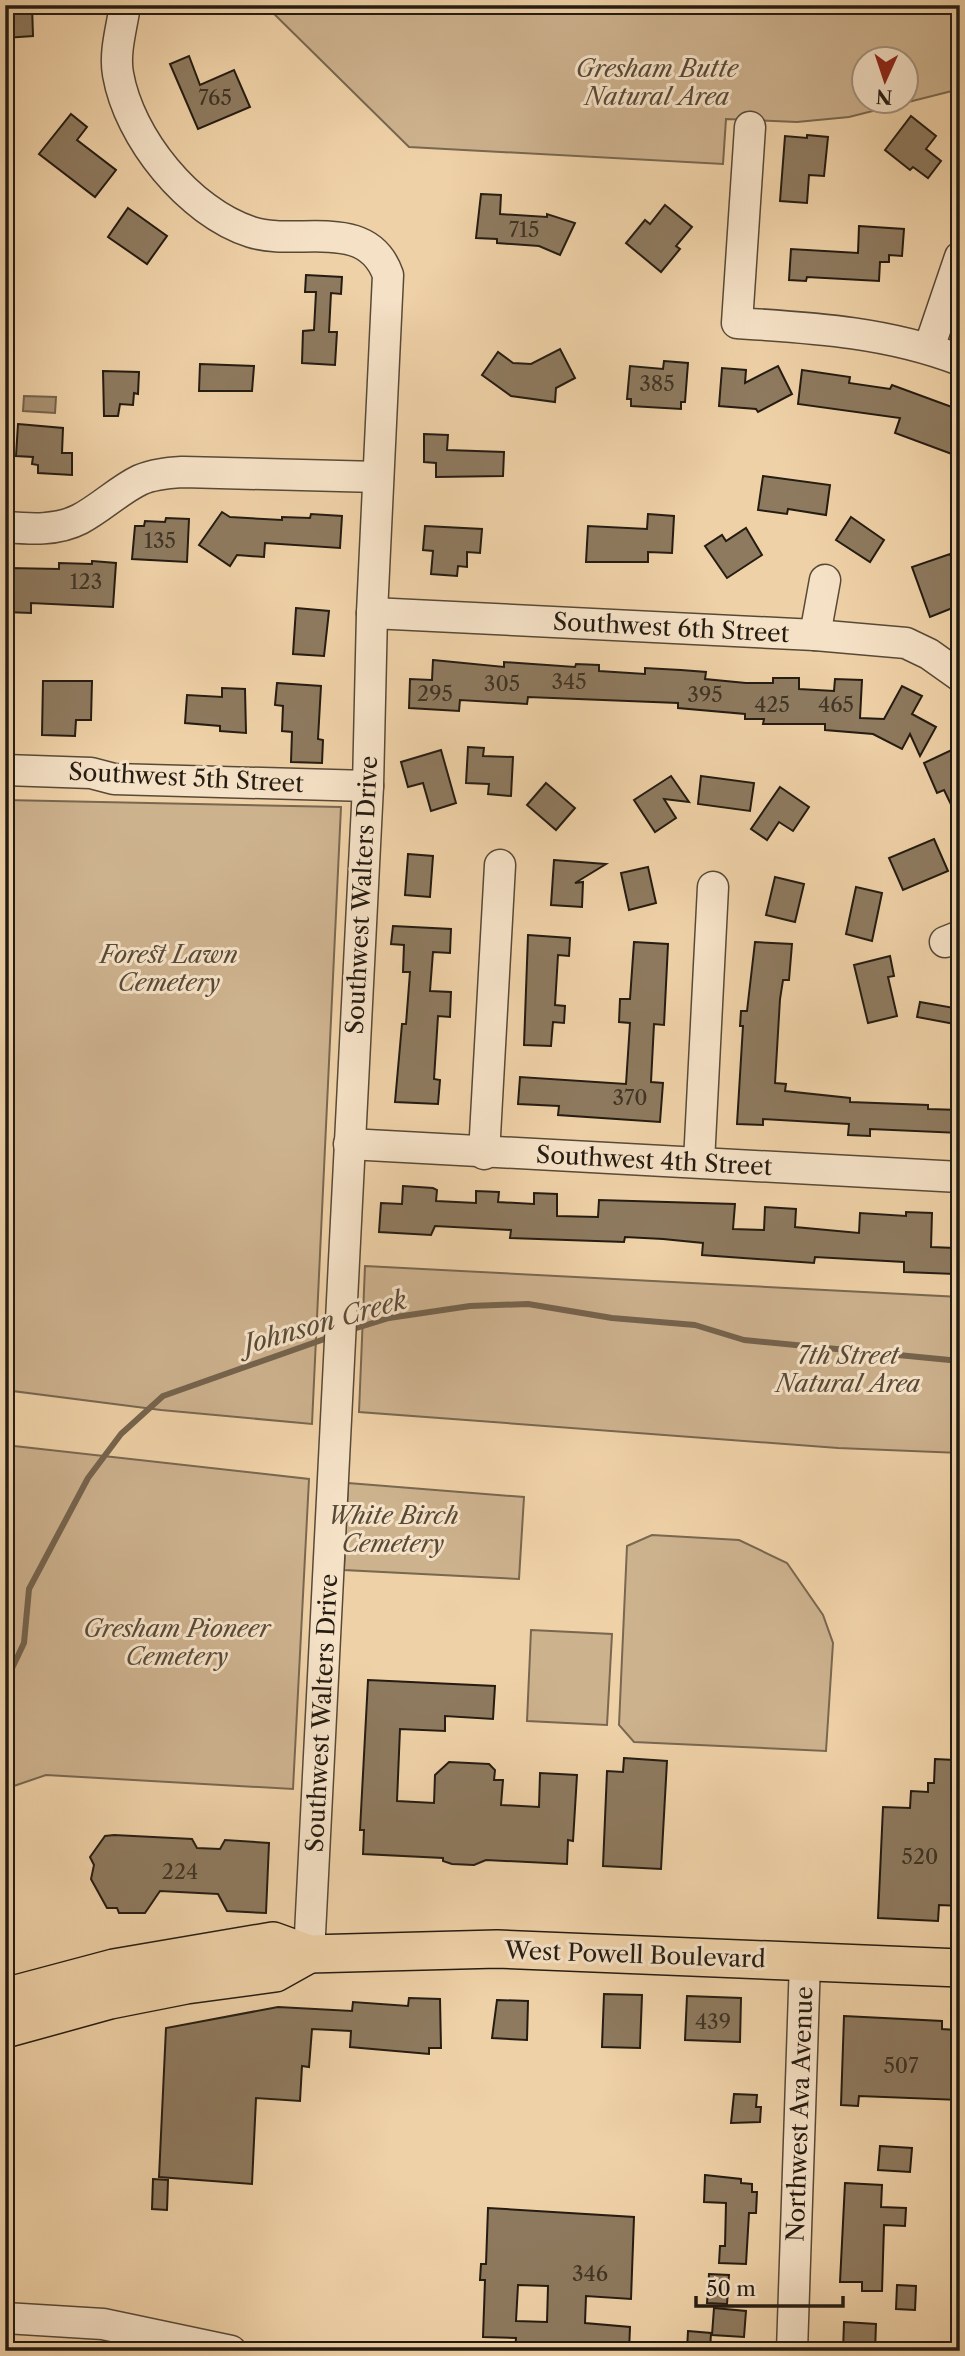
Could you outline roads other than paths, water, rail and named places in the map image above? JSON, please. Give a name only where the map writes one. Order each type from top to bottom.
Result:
[{"type":"main road","name":"West Powell Boulevard","points":[[5,1997],[81,1976],[273,1941],[309,1954],[497,1949],[960,1968]]},
{"type":"main road","name":"West Powell Boulevard","points":[[5,2029],[110,2000],[186,1985],[275,1973],[309,1954]]},
{"type":"street","name":"Southwest Walters Drive","points":[[125,5],[117,58],[120,87],[145,139],[185,189],[215,215],[252,233],[291,238],[344,237],[369,248],[380,258],[389,283],[372,613],[368,786],[309,1954]]},
{"type":"street","points":[[750,127],[737,323],[876,335],[929,348],[960,360]]},
{"type":"street","points":[[929,348],[960,257]]},
{"type":"street","points":[[5,527],[44,528],[79,519],[141,479],[159,474],[183,472],[378,477]]},
{"type":"street","points":[[815,635],[825,580]]},
{"type":"street","name":"Southwest 6th Street","points":[[372,613],[815,635],[906,643],[929,654],[960,676]]},
{"type":"street","name":"Southwest 5th Street","points":[[5,770],[91,773],[114,779],[368,786]]},
{"type":"street","points":[[485,1154],[500,865]]},
{"type":"street","points":[[699,1163],[712,887]]},
{"type":"street","name":"Southwest 4th Street","points":[[349,1144],[485,1154],[960,1177]]},
{"type":"street","name":"Northwest Ava Avenue","points":[[792,2351],[805,1961]]},
{"type":"street","points":[[5,2318],[113,2326],[231,2351]]},
{"type":"waterway","name":"Johnson Creek","points":[[350,1330],[389,1318],[470,1306],[528,1304],[612,1318],[695,1325],[744,1340],[960,1361]]},
{"type":"waterway","name":"Johnson Creek","points":[[5,1683],[24,1643],[29,1589],[88,1478],[121,1434],[163,1396],[333,1336]]},
{"type":"park label","name":"Gresham Butte Natural Area","points":[[657,83]]},
{"type":"park label","name":"Forest Lawn Cemetery","points":[[169,969]]},
{"type":"park label","name":"7th Street Natural Area","points":[[848,1370]]},
{"type":"park label","name":"White Birch Cemetery","points":[[393,1530]]},
{"type":"park label","name":"Gresham Pioneer Cemetery","points":[[177,1643]]}]
